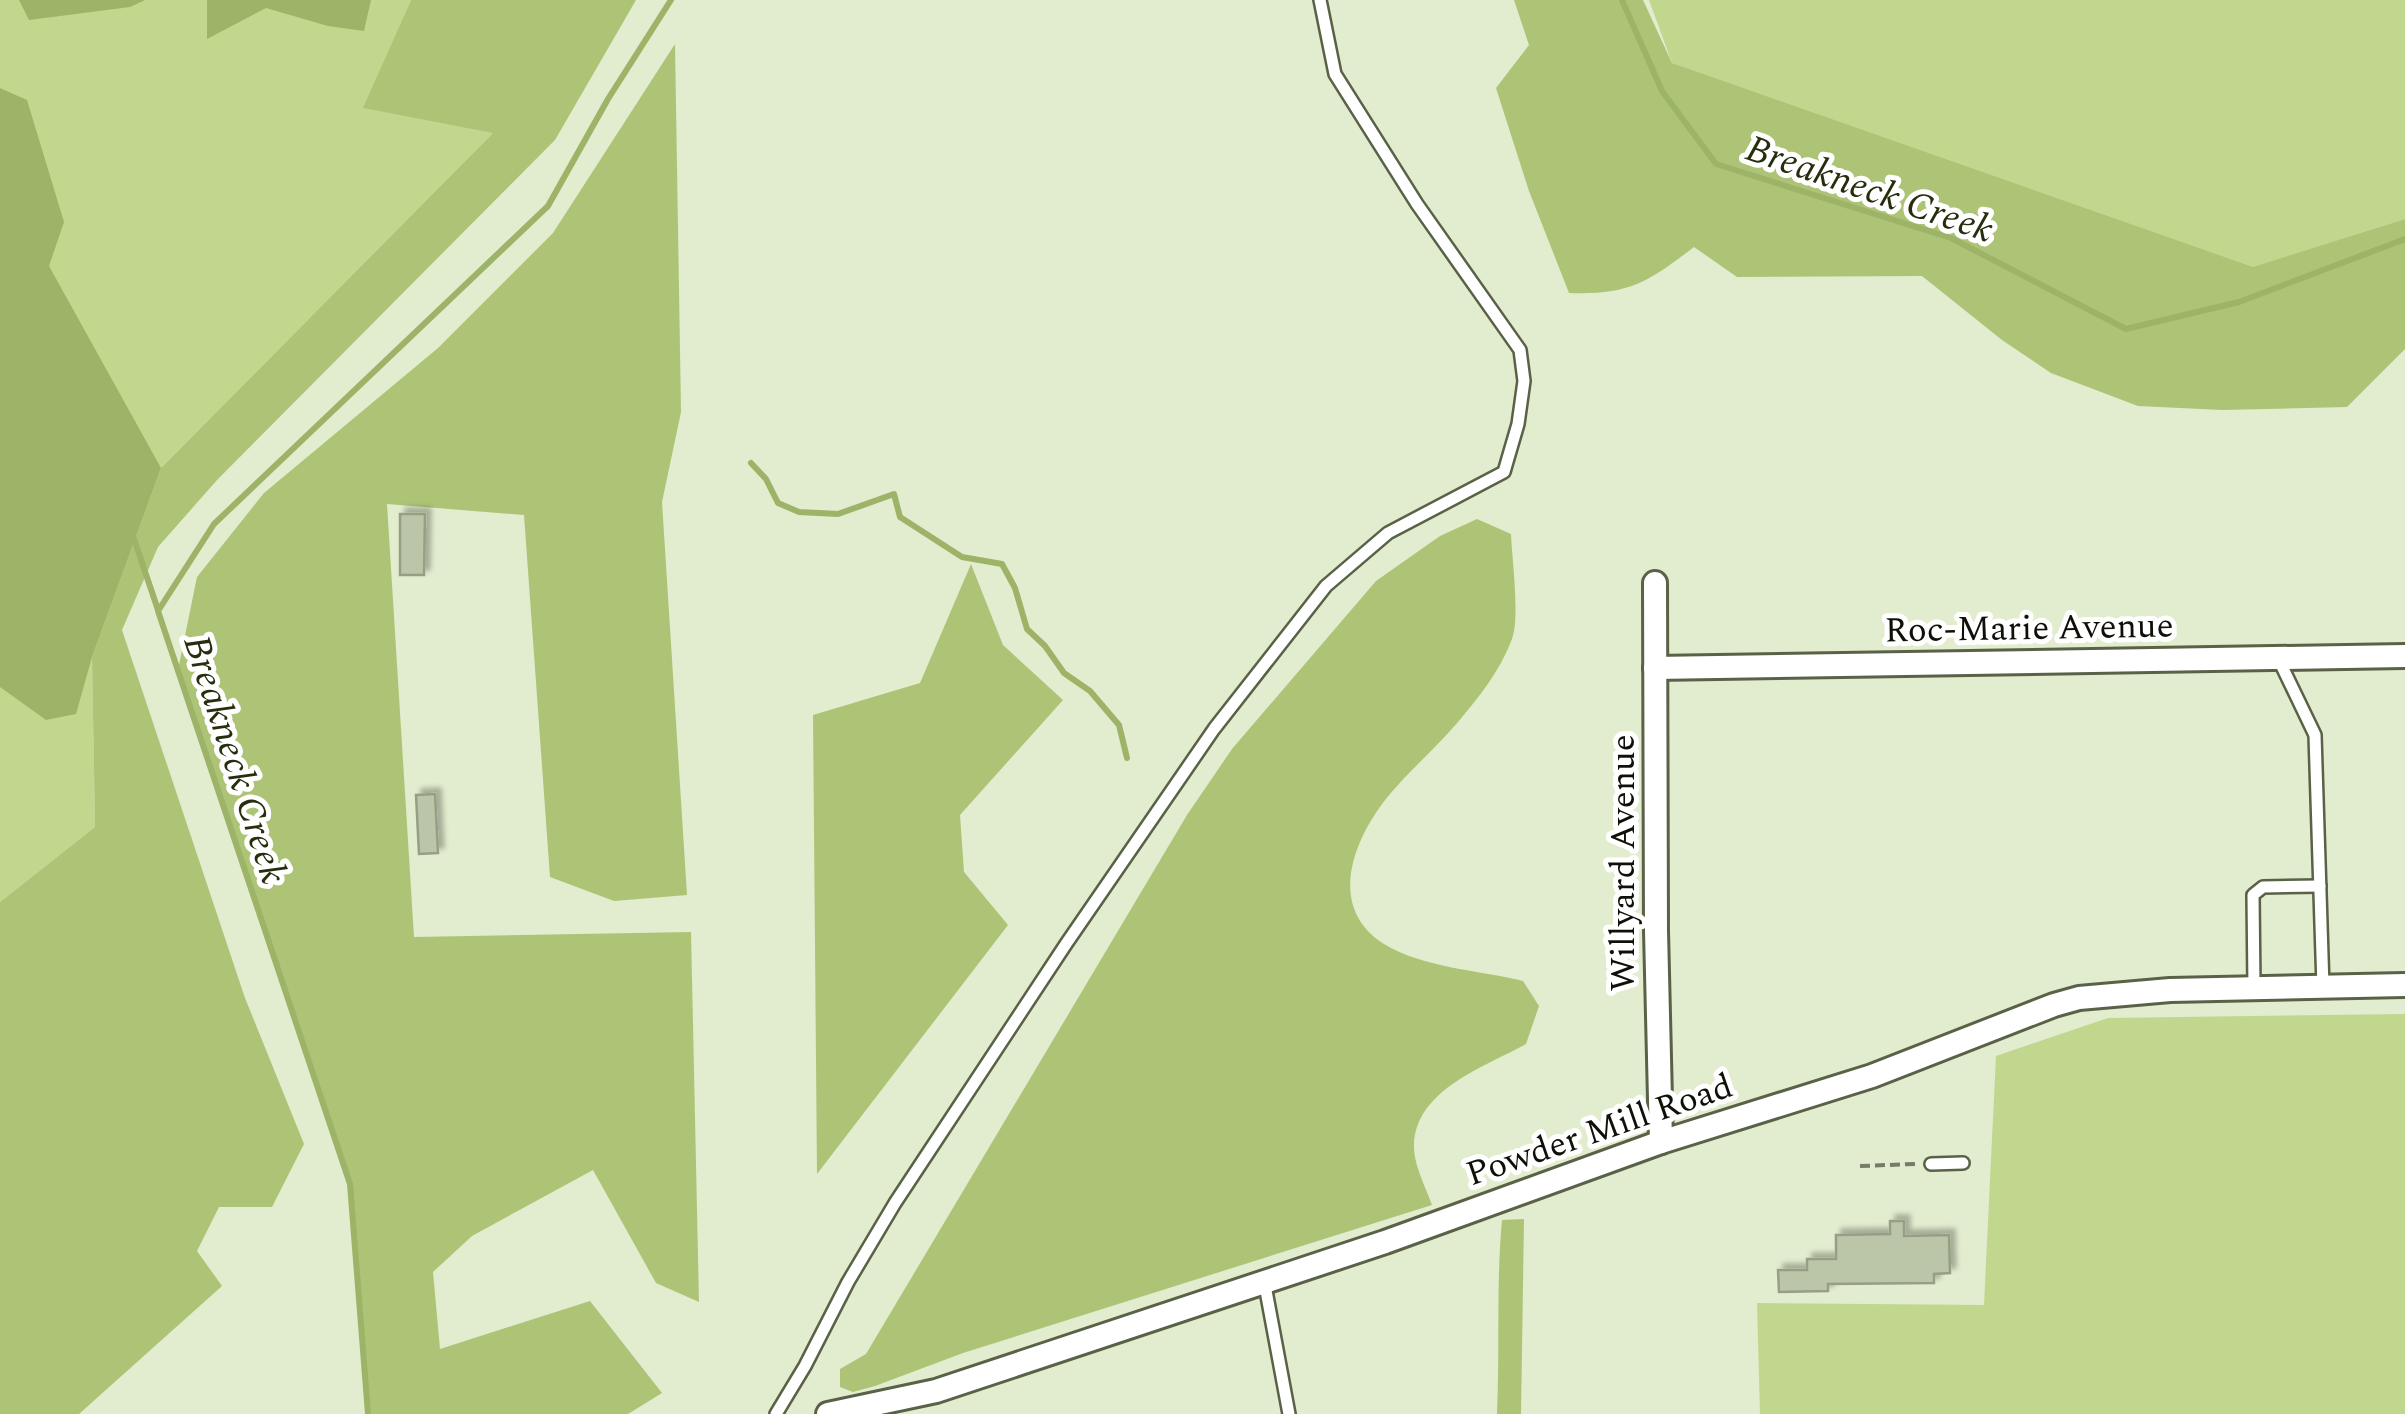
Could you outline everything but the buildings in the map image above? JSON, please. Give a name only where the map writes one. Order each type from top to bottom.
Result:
[{"type":"street","name":"Willyard Avenue","points":[[1655,582],[1661,1142]]},
{"type":"street","name":"Roc-Marie Avenue","points":[[1655,668],[2405,656]]},
{"type":"street","name":"Powder Mill Road","points":[[828,1414],[936,1390],[1385,1242],[1661,1142],[1872,1076],[2054,1005],[2120,994],[2405,986]]},
{"type":"lane","points":[[776,1414],[896,1203],[1066,944],[1214,729],[1326,586],[1388,533],[1504,472],[1518,424],[1524,381],[1520,350],[1417,204],[1335,74],[1320,0]]},
{"type":"lane","points":[[2278,658],[2311,720],[2315,736],[2323,986]]},
{"type":"lane","points":[[2254,988],[2253,894],[2263,887],[2320,886]]},
{"type":"lane","points":[[1932,1164],[1963,1164]]},
{"type":"lane","points":[[1264,1280],[1290,1414]]},
{"type":"path","points":[[1860,1166],[1932,1164]]},
{"type":"shaded area","points":[[0,0],[411,0],[364,108],[494,132],[161,468],[92,657],[95,827],[0,902]]},
{"type":"shaded area","points":[[19,0],[145,0],[130,7],[29,20]]},
{"type":"shaded area","points":[[207,0],[371,0],[364,31],[328,26],[266,8],[207,39]]},
{"type":"shaded area","points":[[411,0],[636,0],[555,140],[217,480],[158,547],[122,630],[245,998],[304,1144],[272,1207],[219,1207],[197,1251],[222,1286],[79,1414],[0,1414],[0,902],[95,827],[92,657],[161,468],[493,133],[363,108]]},
{"type":"shaded area","points":[[1514,0],[1643,0],[1672,63],[2253,267],[2405,219],[2405,349],[2347,407],[2222,410],[2138,406],[2051,373],[2002,340],[1922,276],[1737,277],[1694,247],[1637,284],[1608,292],[1569,293],[1529,191],[1496,88],[1529,45]]},
{"type":"shaded area","points":[[1649,0],[2405,0],[2405,219],[2253,268],[2107,226],[1672,63]]},
{"type":"shaded area","points":[[675,44],[681,412],[662,502],[687,895],[614,901],[550,877],[524,515],[387,504],[414,937],[691,932],[699,1302],[656,1283],[593,1170],[472,1236],[433,1272],[440,1349],[590,1301],[662,1393],[628,1414],[368,1414],[350,1184],[178,670],[197,577],[264,493],[438,348],[553,233]]},
{"type":"shaded area","points":[[0,88],[27,100],[64,222],[49,266],[161,468],[92,657],[76,714],[46,720],[0,687]]},
{"type":"shaded area","points":[[1477,519],[1511,534],[1515,603],[1512,639],[1474,703],[1377,811],[1351,871],[1350,892],[1355,911],[1366,929],[1384,944],[1434,963],[1523,981],[1539,1006],[1526,1044],[1455,1082],[1427,1109],[1418,1126],[1414,1152],[1432,1205],[963,1353],[875,1386],[853,1392],[840,1387],[840,1369],[866,1354],[1187,815],[1232,749],[1376,581],[1440,536]]},
{"type":"shaded area","points":[[971,564],[1003,645],[1063,700],[960,815],[964,872],[1008,925],[817,1174],[813,715],[920,683]]},
{"type":"shaded area","points":[[2405,1014],[2405,1414],[1760,1414],[1757,1303],[1984,1305],[1996,1056],[2108,1018]]},
{"type":"shaded area","points":[[1524,1219],[1521,1414],[1497,1414],[1502,1220]]},
{"type":"waterway","name":"Breakneck Creek","points":[[368,1414],[350,1184],[158,611],[214,524],[548,206],[608,99],[671,0]]},
{"type":"waterway","name":"Breakneck Creek","points":[[1622,0],[1662,91],[1716,164],[1951,238],[2126,329],[2239,302],[2405,239]]},
{"type":"waterway","points":[[751,463],[766,479],[778,503],[799,512],[838,514],[894,494],[900,517],[962,557],[1002,564],[1015,588],[1027,629],[1064,673],[1090,691],[1119,725],[1127,758]]},
{"type":"waterway","points":[[133,536],[158,610]]}]
